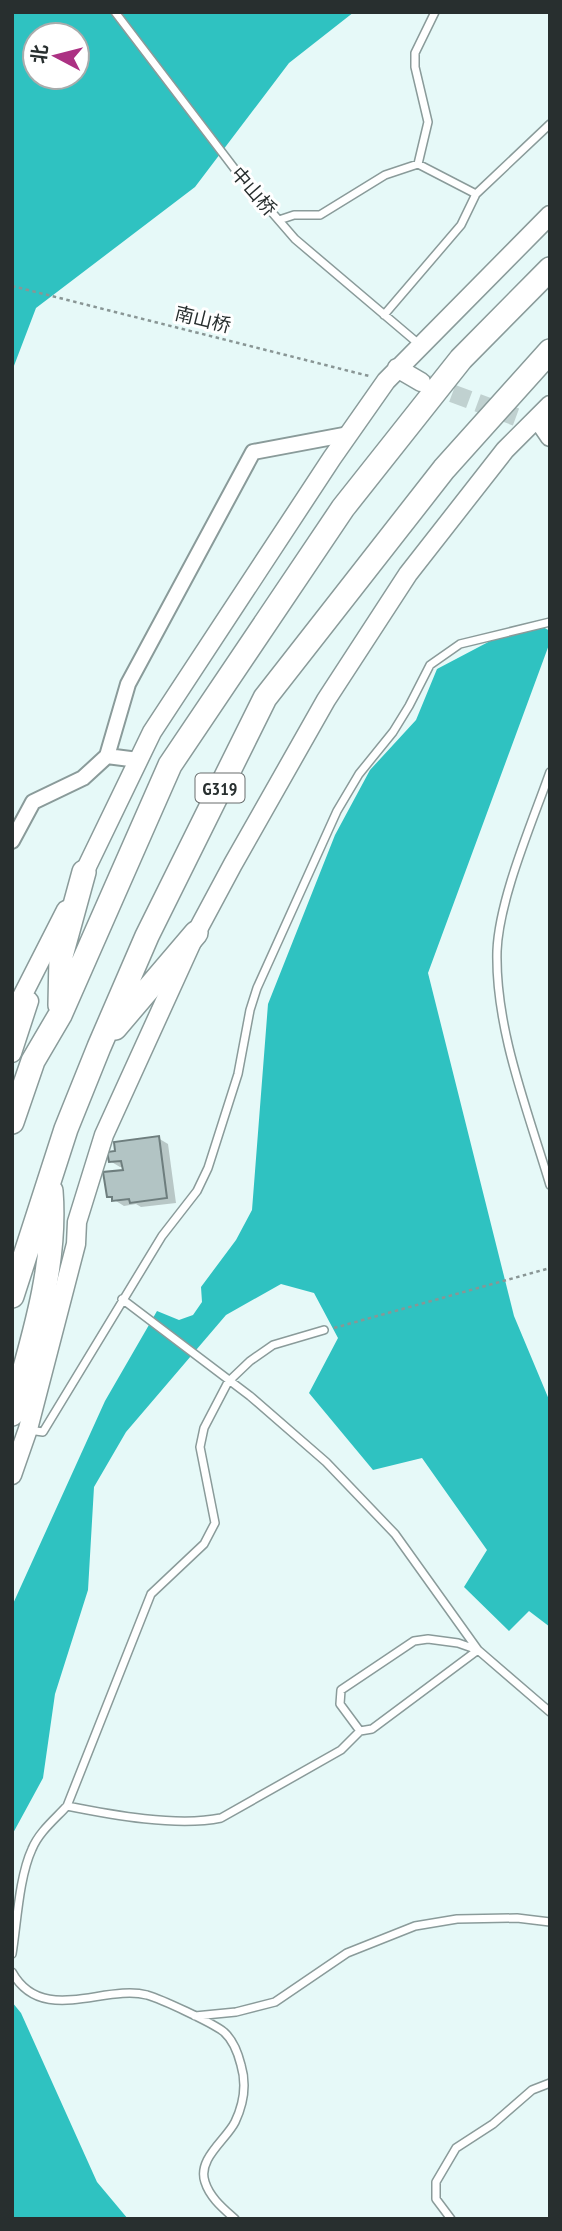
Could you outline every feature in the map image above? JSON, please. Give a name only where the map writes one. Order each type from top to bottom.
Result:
[{"type":"highway","name":"G319","points":[[12,1122],[23,1057],[60,1016],[170,765],[343,508],[461,359],[550,269]]},
{"type":"highway","name":"G319","points":[[12,1296],[66,1129],[99,1047],[147,936],[265,698],[443,469],[550,351]]},
{"type":"highway","points":[[60,1016],[61,956],[84,872]]},
{"type":"highway","points":[[99,1047],[196,933]]},
{"type":"highway","points":[[12,1091],[23,1057]]},
{"type":"highway","points":[[20,1422],[53,1223],[50,1178]]},
{"type":"street","points":[[12,1016],[45,954],[152,732],[349,434],[392,374],[550,215]]},
{"type":"street","points":[[392,374],[421,382]]},
{"type":"street","points":[[12,1475],[20,1422],[76,1244],[77,1222],[104,1135],[196,933],[326,700],[408,574],[505,450],[543,419],[550,405]]},
{"type":"street","points":[[516,417],[543,419]]},
{"type":"street","points":[[543,419],[550,437]]},
{"type":"street","points":[[12,841],[33,802],[83,778],[107,756],[128,684],[253,452],[349,434]]},
{"type":"street","points":[[107,756],[138,760]]},
{"type":"street","points":[[23,1057],[45,954]]},
{"type":"lane","name":"中山桥","points":[[115,12],[237,172],[295,239],[420,345]]},
{"type":"lane","points":[[418,164],[428,122],[415,67],[415,53],[435,12]]},
{"type":"lane","points":[[384,315],[461,225],[477,194],[550,124]]},
{"type":"lane","points":[[279,220],[294,215],[320,215],[385,175],[418,164],[477,194]]},
{"type":"lane","points":[[20,1422],[43,1432],[162,1236],[197,1191],[208,1168],[238,1074],[257,988],[337,811],[359,774],[410,706],[430,665],[460,644],[550,622]]},
{"type":"lane","points":[[550,772],[506,900],[497,951],[503,1026],[550,1185]]},
{"type":"lane","points":[[122,1299],[228,1382],[250,1396],[326,1462],[395,1534],[478,1650],[550,1712]]},
{"type":"lane","points":[[12,1954],[32,1848],[67,1806],[150,1594],[204,1544],[215,1523],[201,1447],[204,1429],[228,1382],[250,1361],[273,1345],[324,1330]]},
{"type":"lane","points":[[360,1731],[340,1704],[341,1690],[373,1668],[414,1641],[428,1639],[458,1643],[478,1650]]},
{"type":"lane","points":[[67,1806],[95,1812],[184,1821],[200,1822],[221,1818],[341,1750],[360,1731],[372,1729],[478,1650]]},
{"type":"lane","points":[[194,2016],[236,2012],[275,2002],[347,1953],[415,1926],[457,1919],[517,1918],[550,1922]]},
{"type":"lane","points":[[12,1972],[26,1989],[43,1997],[74,2001],[125,1994],[146,1995],[224,2032],[236,2049],[243,2072],[245,2095],[234,2124],[209,2158],[204,2170],[204,2182],[217,2203],[235,2219]]},
{"type":"lane","points":[[451,2219],[436,2199],[436,2182],[456,2148],[493,2124],[532,2090],[550,2083]]},
{"type":"path","name":"南山桥","points":[[12,286],[321,362],[392,374]]},
{"type":"path","points":[[324,1330],[550,1268]]},
{"type":"water","points":[[12,12],[354,12],[289,63],[195,187],[36,308],[12,371]]},
{"type":"water","points":[[543,627],[550,631],[550,642],[428,973],[514,1316],[550,1402],[550,1627],[529,1611],[509,1631],[464,1587],[487,1550],[422,1458],[373,1470],[309,1393],[338,1338],[314,1293],[281,1284],[226,1315],[126,1432],[94,1487],[88,1590],[55,1694],[43,1778],[12,1835],[12,1606],[105,1401],[157,1311],[179,1320],[193,1315],[202,1302],[201,1287],[236,1240],[252,1210],[268,1004],[335,835],[370,770],[416,720],[437,669],[494,639]]},
{"type":"water","points":[[12,2002],[21,2013],[97,2182],[128,2219],[12,2219]]},
{"type":"building","points":[[159,1136],[167,1198],[130,1203],[129,1199],[112,1201],[112,1197],[107,1197],[103,1172],[123,1170],[121,1161],[109,1162],[107,1152],[115,1151],[114,1142]]},
{"type":"tunnel","points":[[427,384],[516,417]]}]
